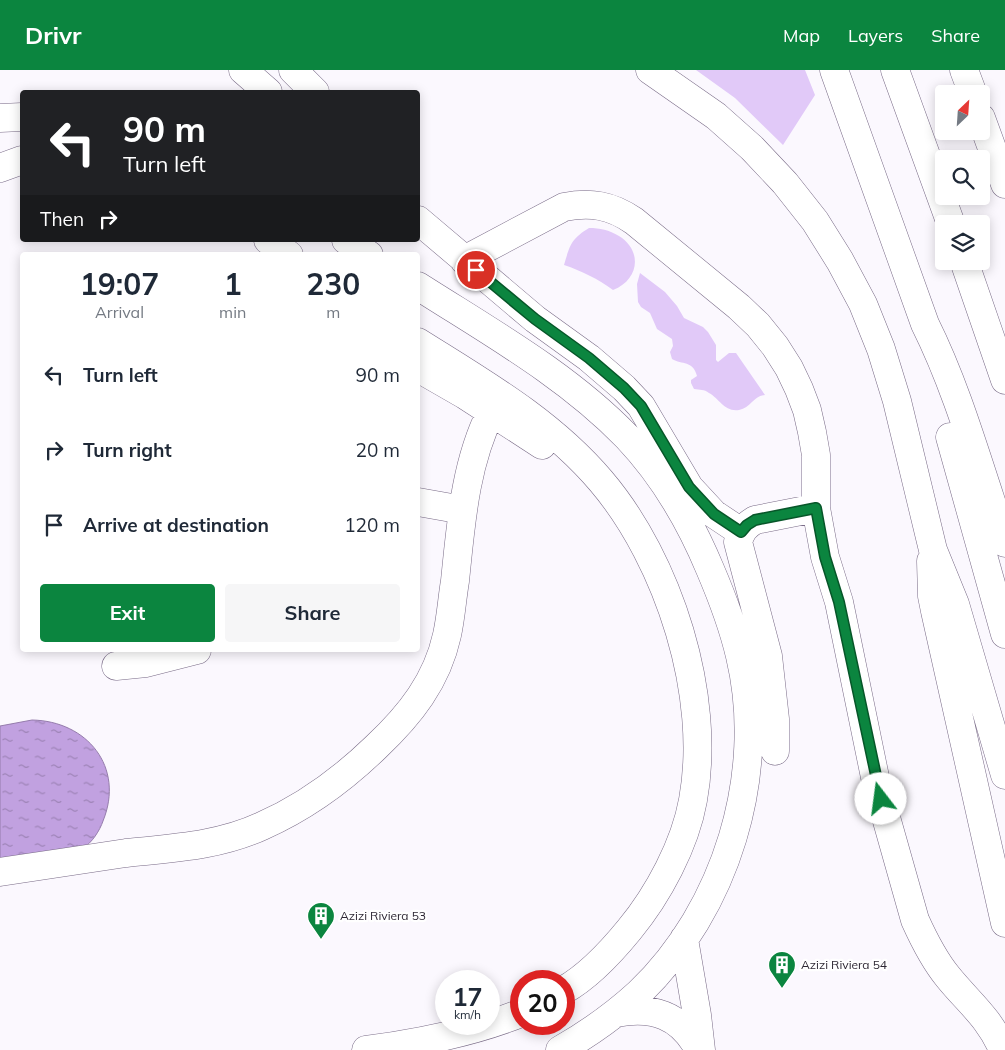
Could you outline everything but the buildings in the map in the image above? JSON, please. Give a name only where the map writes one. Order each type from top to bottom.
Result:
[{"type":"main road","points":[[244,70],[266,90]]},
{"type":"main road","points":[[293,70],[313,90]]},
{"type":"main road","points":[[650,70],[716,116],[752,148],[785,183],[814,221],[840,261],[863,304],[881,348],[897,401],[933,550],[955,604],[1005,775]]},
{"type":"main road","points":[[834,70],[925,324],[949,378],[1005,543]]},
{"type":"main road","points":[[895,70],[948,215]]},
{"type":"main road","points":[[964,70],[970,85]]},
{"type":"main road","points":[[0,118],[20,117]]},
{"type":"main road","points":[[989,140],[1005,184]]},
{"type":"main road","points":[[0,168],[20,161]]},
{"type":"main road","points":[[464,260],[564,207],[578,204],[594,204],[608,207],[622,212],[634,220],[739,307],[758,325],[784,360],[799,388],[807,410],[816,455],[816,508],[825,557],[839,602],[876,782],[914,920],[936,962],[983,1014],[1003,1050]]},
{"type":"main road","points":[[420,222],[535,319],[589,358],[624,388],[641,406],[689,487],[714,514],[741,532]]},
{"type":"main road","points":[[271,242],[285,252]]},
{"type":"main road","points":[[349,242],[364,252]]},
{"type":"main road","points":[[967,270],[1005,380]]},
{"type":"main road","points":[[420,287],[536,362],[583,396],[627,438],[671,494],[689,525],[719,591],[740,658],[746,695],[748,732],[747,770],[731,842],[716,881],[684,939],[640,991],[616,1013],[584,1036],[560,1050]]},
{"type":"main road","points":[[925,324],[927,357],[1005,634]]},
{"type":"main road","points":[[420,343],[542,423],[584,461],[603,483],[640,538],[656,569],[670,601],[689,667],[697,736],[697,770],[693,802],[683,833],[671,863],[656,892],[638,919],[594,967],[575,982]]},
{"type":"main road","points":[[420,353],[426,372],[551,450],[584,461]]},
{"type":"main road","points":[[0,872],[99,857],[201,846],[229,838],[262,827],[296,808],[330,787],[360,762],[405,718],[424,692],[434,674],[447,635],[463,510],[476,446],[491,412]]},
{"type":"main road","points":[[420,502],[463,510]]},
{"type":"main road","points":[[775,751],[775,719],[769,664],[738,542],[741,532],[755,520],[816,508]]},
{"type":"main road","points":[[933,550],[931,566],[933,603],[1005,923]]},
{"type":"main road","points":[[116,666],[146,663],[189,652]]},
{"type":"main road","points":[[684,939],[697,1015],[700,1050]]},
{"type":"main road","points":[[616,1013],[633,1010],[650,1011],[667,1016],[693,1038],[700,1050]]},
{"type":"main road","points":[[366,1050],[424,1042],[462,1034],[510,1018]]},
{"type":"shaded area","points":[[696,70],[805,70],[815,95],[783,145],[735,98]]},
{"type":"shaded area","points":[[589,228],[597,228],[615,234],[627,242],[632,249],[635,257],[633,272],[622,285],[613,290],[602,282],[564,265],[572,243]]},
{"type":"shaded area","points":[[640,273],[665,292],[684,318],[703,327],[708,332],[716,345],[716,360],[718,362],[729,353],[736,353],[765,395],[758,397],[743,409],[734,410],[726,407],[707,392],[694,389],[691,380],[697,376],[693,367],[672,359],[670,352],[673,346],[672,339],[657,329],[650,313],[641,307],[638,302],[637,284]]},
{"type":"water","points":[[32,720],[52,722],[84,738],[96,751],[105,766],[109,783],[109,801],[100,828],[92,840],[83,848],[0,860],[0,726]]},
{"type":"place","name":"Azizi Riviera 53","points":[[321,940]]},
{"type":"place","name":"Azizi Riviera 54","points":[[782,989]]},
{"type":"route","points":[[476,270],[535,319],[605,370],[624,388],[641,406],[689,487],[714,514],[727,524],[741,532],[755,520],[816,508],[825,557],[839,602],[881,799]]}]
